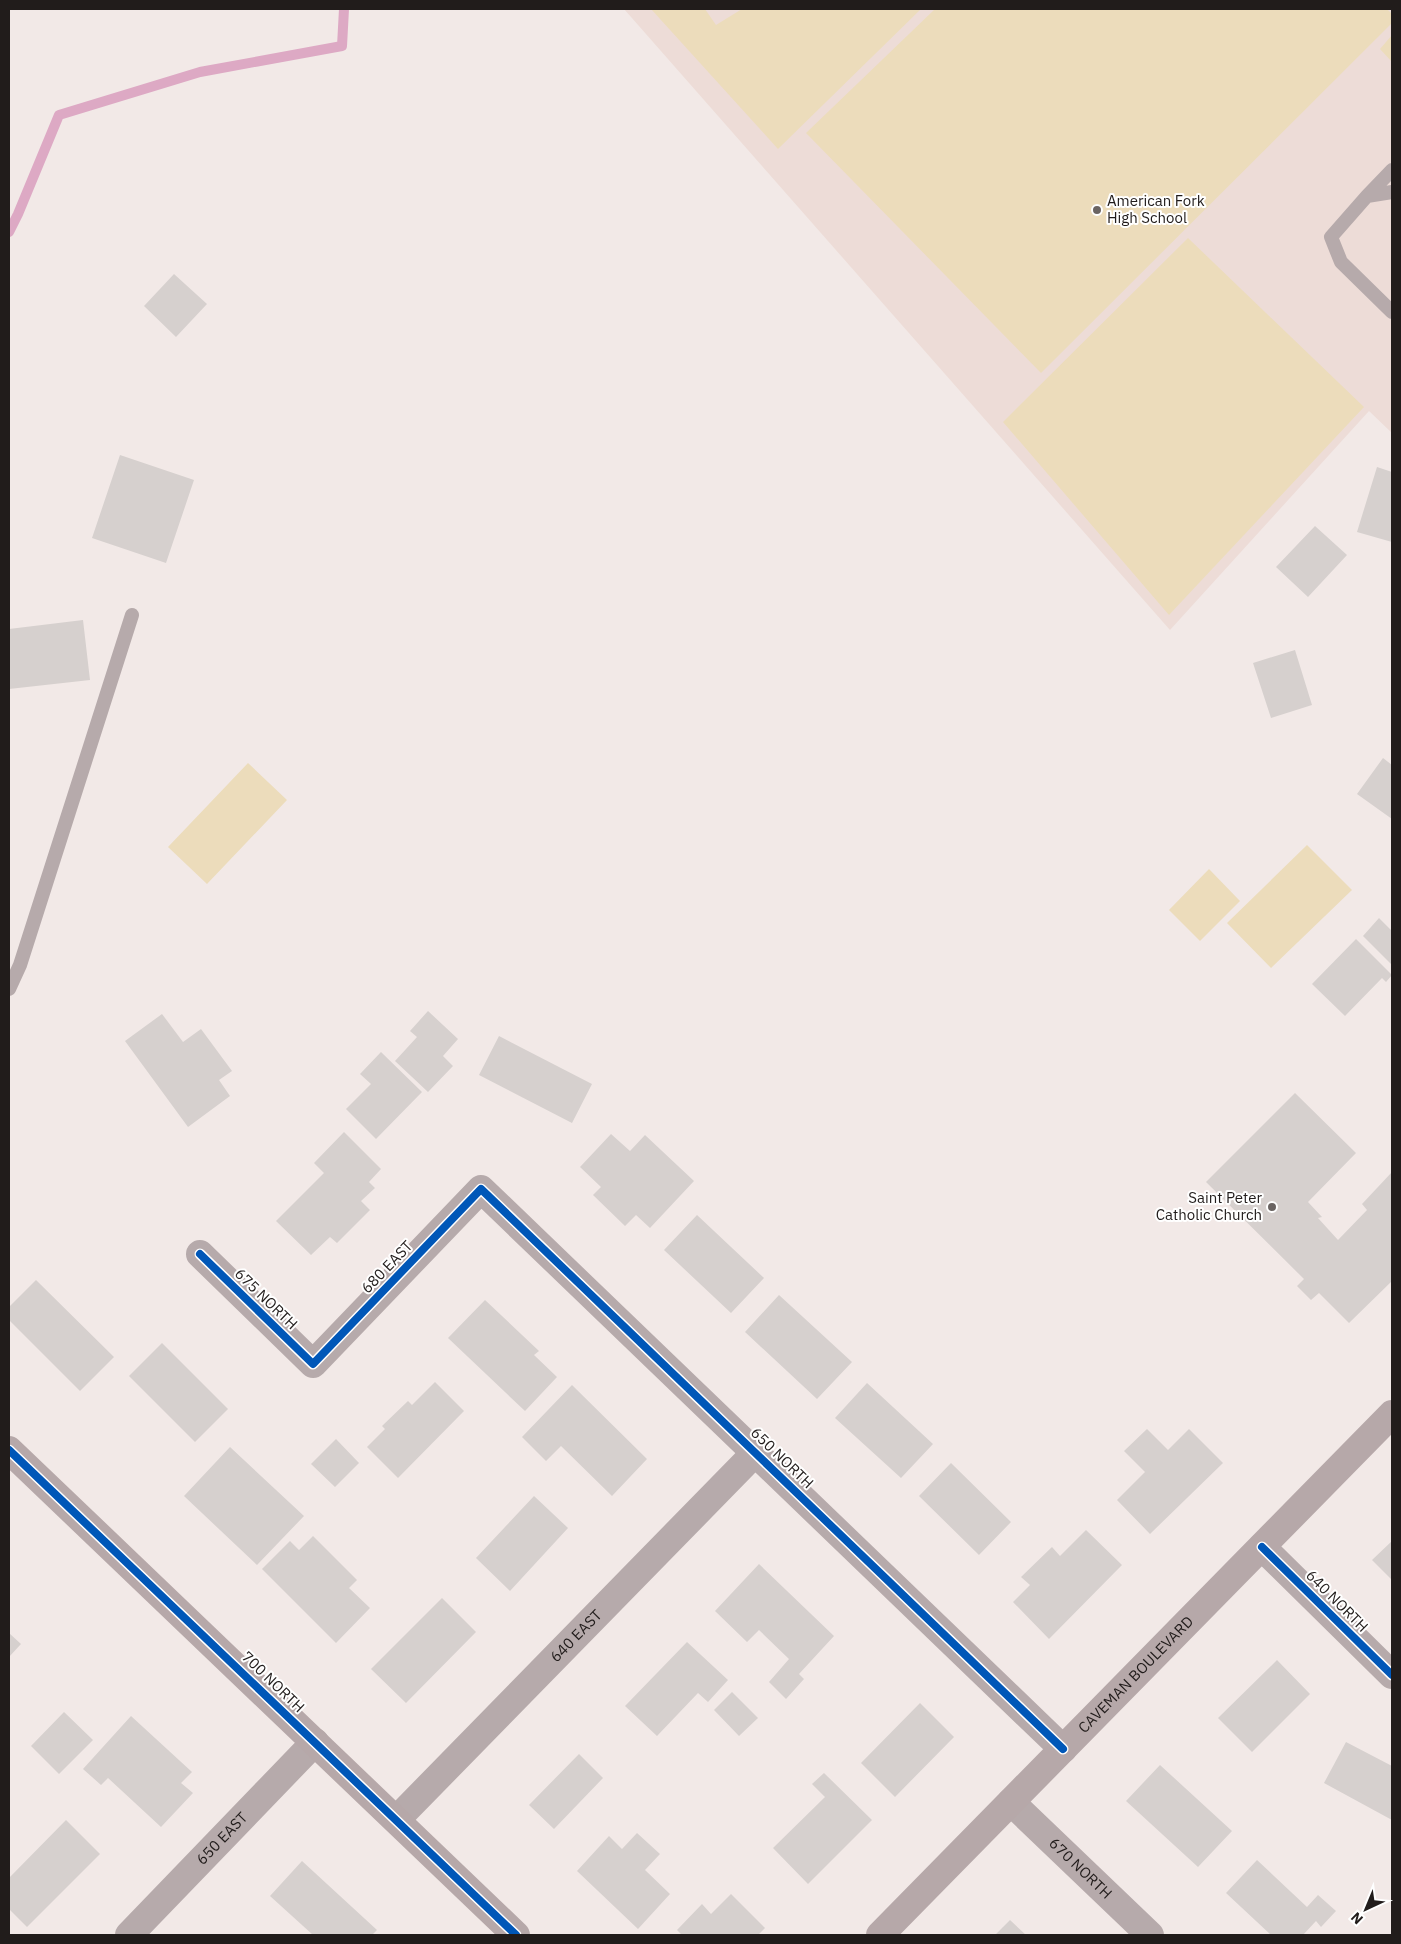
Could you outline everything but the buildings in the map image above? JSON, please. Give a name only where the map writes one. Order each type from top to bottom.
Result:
[{"type":"street","name":"680 EAST","points":[[313,1364],[481,1189]]},
{"type":"street","name":"650 NORTH","points":[[481,1189],[1063,1749]]},
{"type":"street","name":"675 NORTH","points":[[200,1254],[313,1364]]},
{"type":"street","name":"CAVEMAN BOULEVARD","points":[[880,1935],[1392,1414]]},
{"type":"street","name":"700 NORTH","points":[[9,1450],[397,1819],[516,1935]]},
{"type":"street","name":"640 EAST","points":[[397,1819],[756,1452]]},
{"type":"street","name":"640 NORTH","points":[[1262,1547],[1392,1675]]},
{"type":"street","name":"650 EAST","points":[[129,1935],[315,1742]]},
{"type":"street","name":"670 NORTH","points":[[1011,1802],[1150,1935]]},
{"type":"lane","points":[[1392,170],[1367,196],[1332,238],[1341,262],[1392,312]]},
{"type":"lane","points":[[1367,196],[1392,192]]},
{"type":"lane","points":[[9,990],[20,965],[132,615]]},
{"type":"shaded area","name":"American Fork High School","points":[[624,9],[1392,9],[1392,433],[1369,411],[1170,630]]},
{"type":"shaded area","points":[[651,9],[705,9],[716,25],[742,9],[921,9],[778,149]]},
{"type":"shaded area","points":[[935,9],[1387,9],[1392,14],[1392,23],[1041,373],[806,133]]},
{"type":"shaded area","points":[[1392,35],[1392,62],[1380,49]]},
{"type":"shaded area","points":[[1188,238],[1364,407],[1169,615],[1003,422]]},
{"type":"shaded area","points":[[248,763],[287,800],[207,884],[168,847]]},
{"type":"shaded area","points":[[1307,845],[1352,890],[1271,968],[1227,923]]},
{"type":"shaded area","points":[[1209,869],[1240,901],[1200,941],[1169,910]]},
{"type":"waterway","points":[[9,232],[59,115],[200,72],[342,46],[344,9]]},
{"type":"cycle path","points":[[200,1254],[313,1364],[481,1189],[1063,1749]]},
{"type":"cycle path","points":[[9,1450],[516,1935]]},
{"type":"cycle path","points":[[1262,1547],[1392,1675]]},
{"type":"place","name":"American Fork High School","points":[[1097,210]]},
{"type":"place","name":"Saint Peter Catholic Church","points":[[1272,1207]]}]
